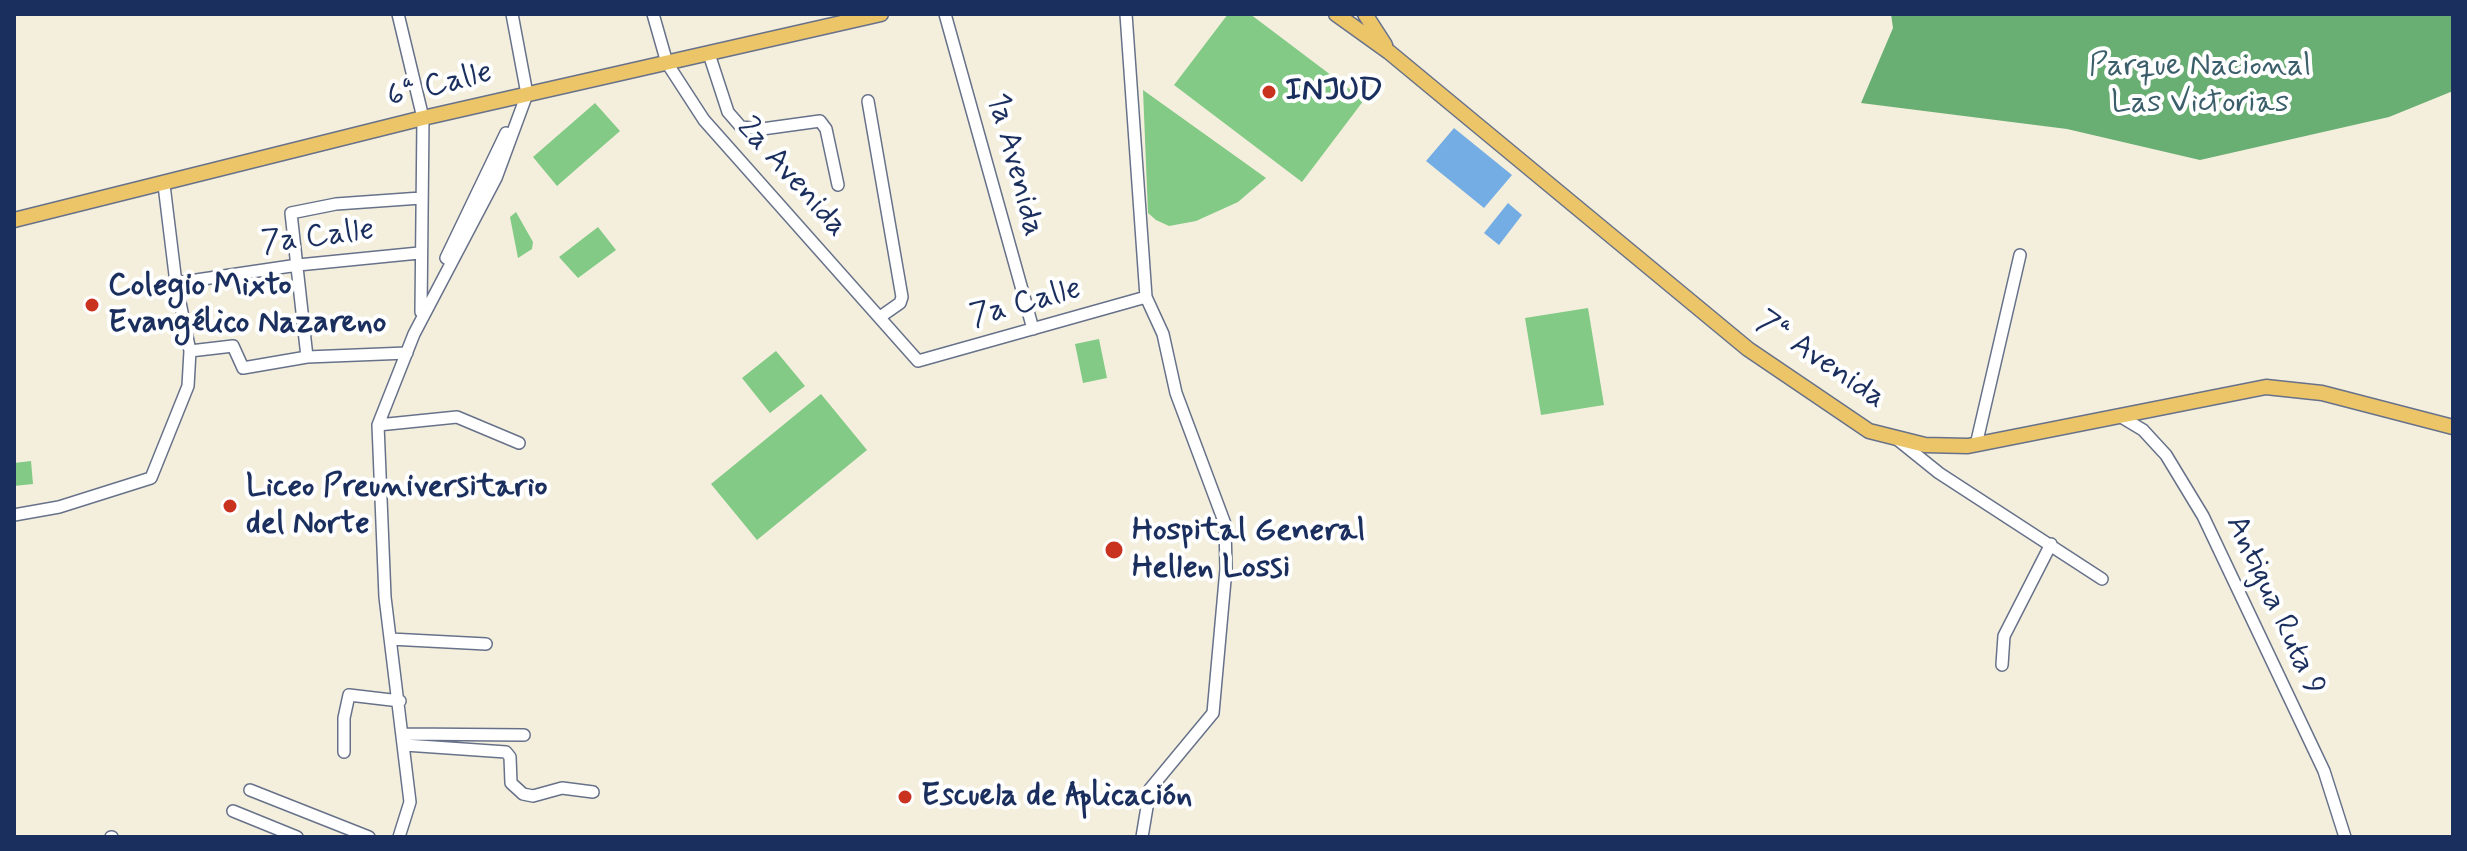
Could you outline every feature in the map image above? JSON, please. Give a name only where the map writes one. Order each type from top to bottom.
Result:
[{"type":"main road","name":"6ª Calle","points":[[14,220],[423,118],[881,14]]},
{"type":"main road","name":"7ª Avenida","points":[[1336,14],[1389,52],[1748,349],[1869,431],[1898,440],[1948,446],[1976,445],[2123,418],[2247,389],[2289,388],[2453,427]]},
{"type":"main road","name":"7ª Avenida","points":[[1365,14],[1389,52]]},
{"type":"street","points":[[398,14],[423,118],[419,253],[421,312]]},
{"type":"street","points":[[414,334],[496,178],[527,94],[512,14]]},
{"type":"street","name":"2a Avenida","points":[[653,14],[667,63],[704,120],[918,361]]},
{"type":"street","name":"1a Avenida","points":[[945,14],[1033,329]]},
{"type":"street","points":[[1126,14],[1146,297],[1163,334],[1176,393],[1225,524],[1226,576],[1213,713],[1150,789],[1142,837]]},
{"type":"street","points":[[709,54],[728,112],[741,127],[762,129],[820,121],[826,129],[838,185]]},
{"type":"street","points":[[399,837],[410,802],[390,639],[379,506],[378,425],[421,312],[487,168],[527,94]]},
{"type":"street","points":[[868,101],[902,297],[900,303],[880,317]]},
{"type":"street","points":[[14,515],[59,507],[151,478],[188,386],[190,351],[176,283],[164,185]]},
{"type":"street","points":[[307,357],[290,215],[293,211],[336,204],[421,198]]},
{"type":"street","name":"7a Calle","points":[[176,283],[298,265],[419,253]]},
{"type":"street","points":[[1976,445],[2020,255]]},
{"type":"street","name":"7a Calle","points":[[918,361],[1146,297]]},
{"type":"street","points":[[190,351],[228,346],[237,349],[243,368],[307,357],[407,353]]},
{"type":"street","points":[[378,425],[457,417],[519,443]]},
{"type":"street","name":"Antigua Ruta 9","points":[[2123,418],[2143,430],[2166,455],[2203,516],[2324,771],[2345,837]]},
{"type":"street","points":[[1898,440],[1939,473],[2102,579]]},
{"type":"street","points":[[2002,665],[2004,636],[2051,544]]},
{"type":"street","points":[[390,639],[486,644]]},
{"type":"street","points":[[344,752],[344,718],[349,695],[400,701]]},
{"type":"street","points":[[404,740],[524,735]]},
{"type":"street","points":[[404,740],[506,752],[510,757],[511,783],[523,794],[533,796],[562,788],[593,792]]},
{"type":"street","points":[[250,790],[369,837]]},
{"type":"street","points":[[233,811],[297,837]]},
{"type":"green space","name":"INJUD","points":[[1228,14],[1250,14],[1364,100],[1302,182],[1174,85]]},
{"type":"green space","name":"Parque Nacional Las Victorias","points":[[1891,14],[2453,14],[2453,91],[2389,117],[2200,160],[2067,129],[1861,103],[1893,28]]},
{"type":"green space","points":[[1143,90],[1266,178],[1238,202],[1196,221],[1169,226],[1156,220],[1148,213]]},
{"type":"green space","points":[[595,103],[620,131],[557,186],[533,157]]},
{"type":"green space","points":[[516,212],[533,242],[532,249],[518,258],[510,217]]},
{"type":"green space","points":[[598,227],[616,250],[578,278],[559,257]]},
{"type":"green space","points":[[1588,308],[1604,405],[1541,415],[1525,318]]},
{"type":"green space","points":[[1099,339],[1107,378],[1083,383],[1075,344]]},
{"type":"green space","points":[[776,351],[805,386],[770,413],[742,378]]},
{"type":"green space","points":[[821,394],[867,450],[757,540],[711,484]]},
{"type":"green space","points":[[31,461],[33,484],[14,486],[14,463]]},
{"type":"water","name":"INJUD","points":[[1454,128],[1512,175],[1484,208],[1426,161]]},
{"type":"water","points":[[1508,203],[1522,215],[1499,245],[1484,233]]},
{"type":"place","name":"INJUD","points":[[1269,92]]},
{"type":"place","name":"Colegio Mixto Evangélico Nazareno","points":[[92,305]]},
{"type":"place","name":"Liceo Preuniversitario del Norte","points":[[230,506]]},
{"type":"place","name":"Hospital General Hellen Lossi","points":[[1114,550]]},
{"type":"place","name":"Escuela de Aplicación","points":[[905,797]]}]
